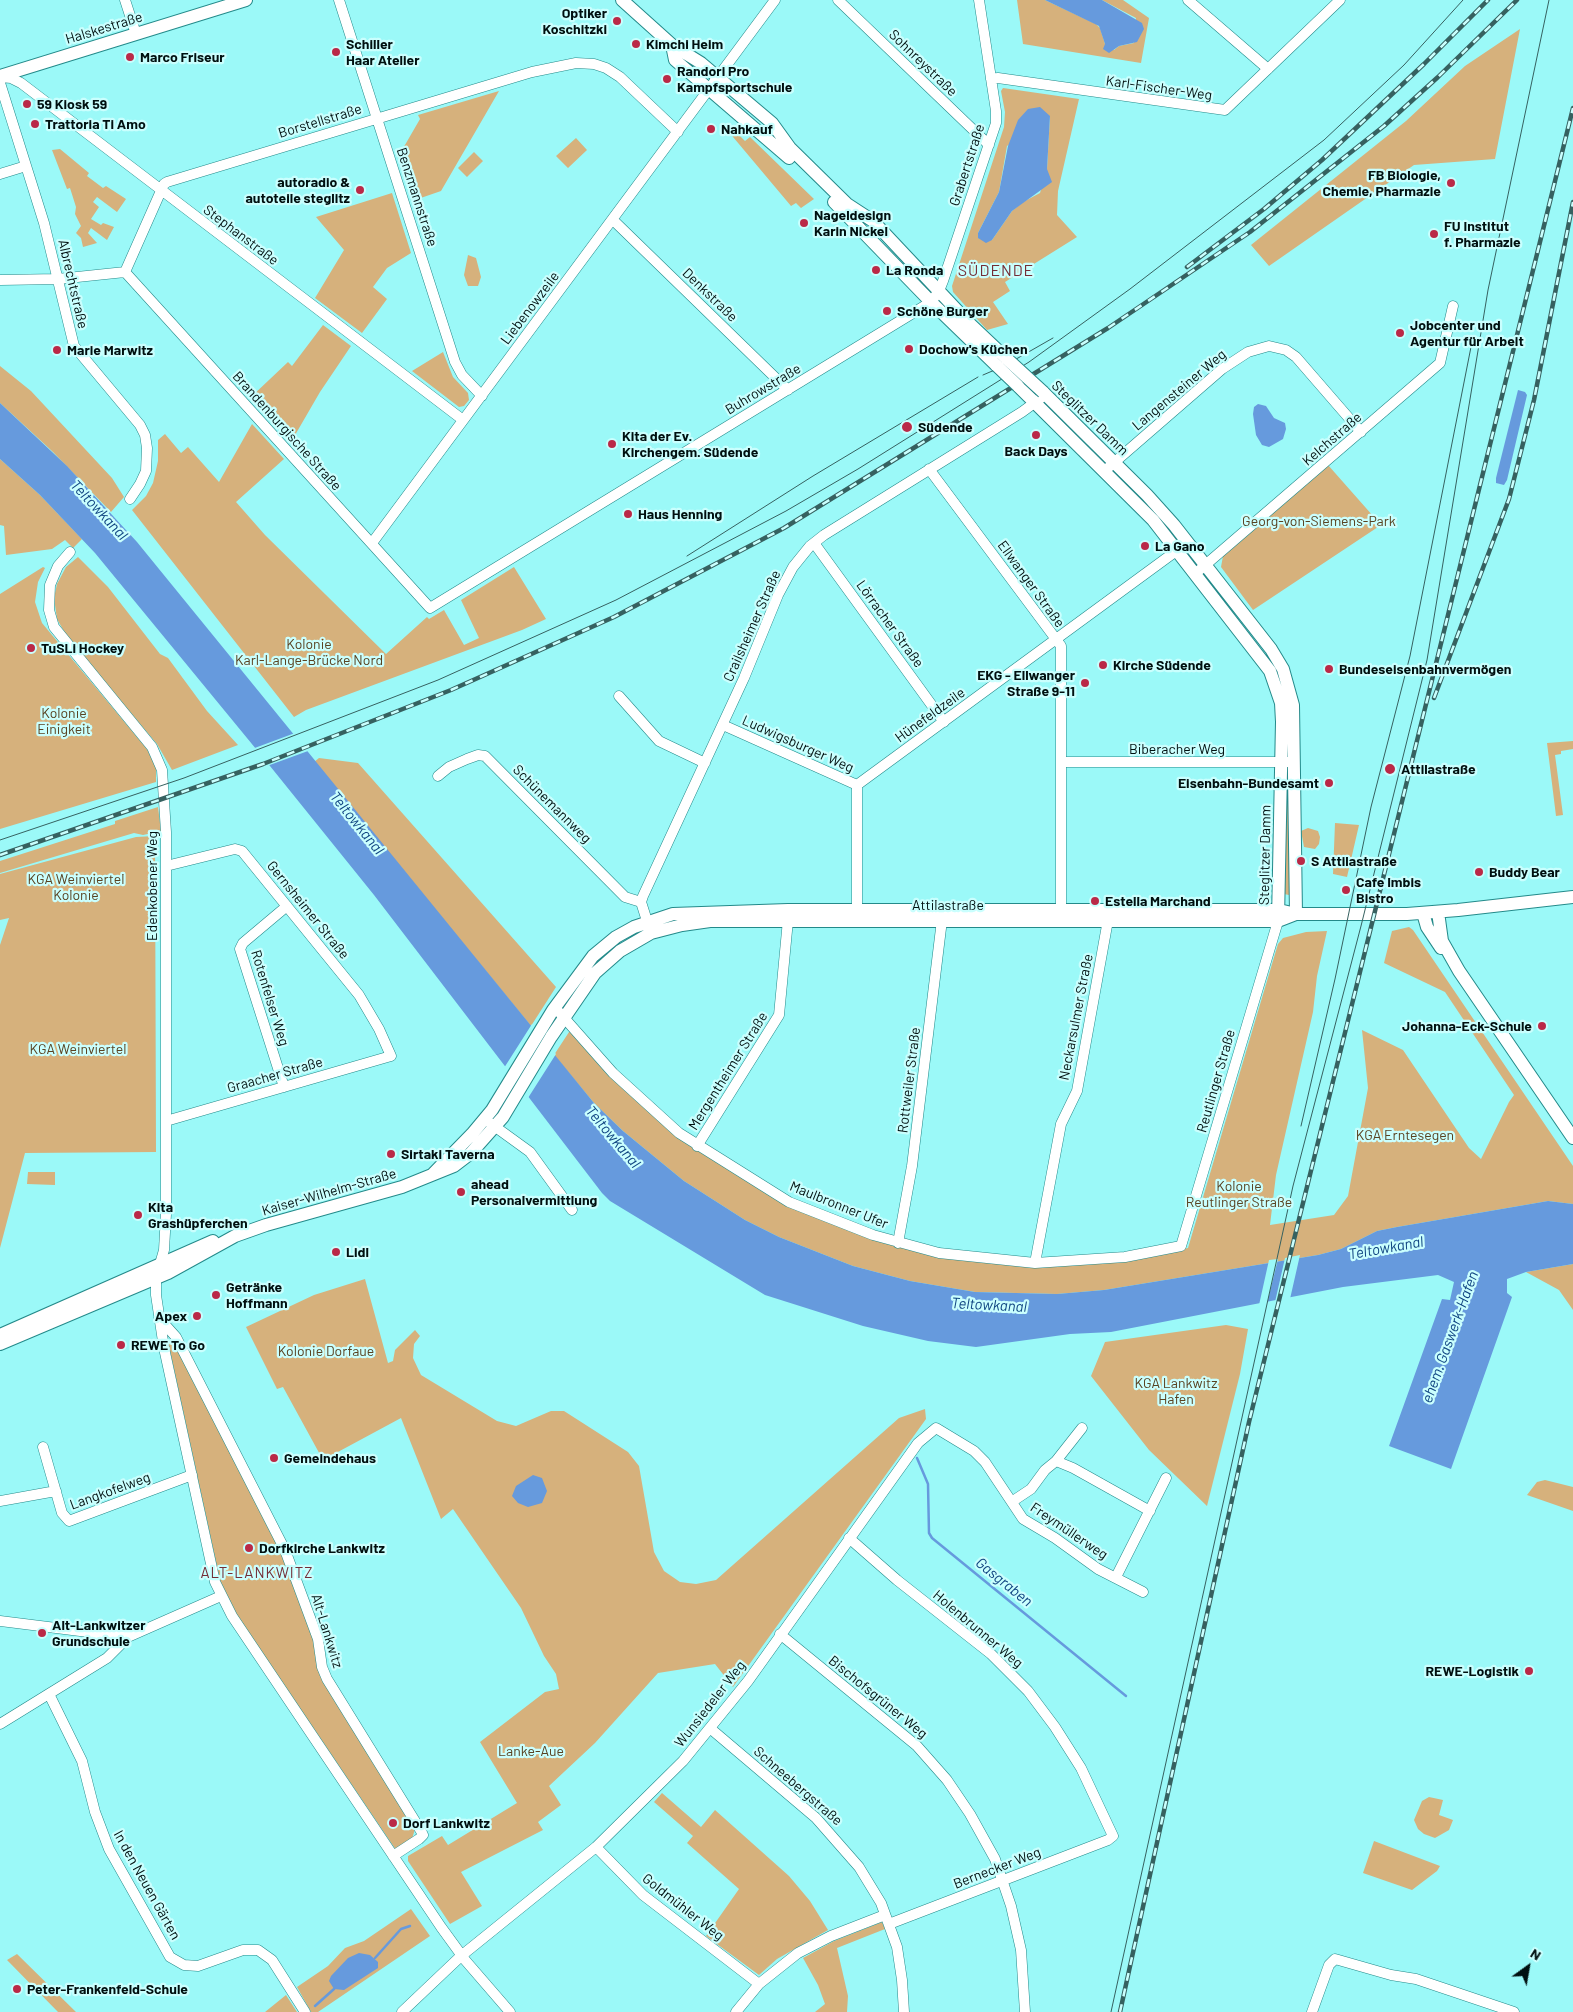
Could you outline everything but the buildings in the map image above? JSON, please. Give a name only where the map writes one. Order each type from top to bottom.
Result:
[{"type":"main road","name":"Halskestraße","points":[[0,76],[246,0]]},
{"type":"main road","name":"Steglitzer Damm","points":[[622,0],[672,46],[686,52],[772,123],[782,140],[847,204],[873,221],[939,291],[1001,362]]},
{"type":"main road","name":"Steglitzer Damm","points":[[672,46],[675,60],[793,162],[875,242],[931,302],[1039,397],[1109,466],[1142,508],[1183,546],[1271,649],[1283,669],[1293,706],[1278,916]]},
{"type":"main road","name":"Steglitzer Damm","points":[[1288,762],[1296,914]]},
{"type":"main road","name":"Attilastraße","points":[[788,915],[1278,916],[1296,914],[1423,913],[1573,897]]},
{"type":"main road","name":"Attilastraße","points":[[569,987],[582,969],[602,948],[616,937],[649,927],[857,910],[942,915],[1061,910],[1108,915]]},
{"type":"main road","points":[[1438,912],[1442,941],[1459,971]]},
{"type":"main road","points":[[1423,913],[1424,921],[1430,933],[1459,971],[1573,1138]]},
{"type":"main road","name":"Attilastraße","points":[[558,1014],[595,973],[649,927]]},
{"type":"main road","name":"Kaiser-Wilhelm-Straße","points":[[490,1123],[509,1106],[558,1014],[569,987]]},
{"type":"main road","name":"Kaiser-Wilhelm-Straße","points":[[0,1335],[216,1240],[402,1187],[454,1166],[466,1158],[490,1123],[501,1095],[558,1014]]},
{"type":"main road","name":"Kaiser-Wilhelm-Straße","points":[[0,1344],[156,1278],[235,1236]]},
{"type":"street","points":[[125,0],[136,34]]},
{"type":"street","name":"Benzmannstraße","points":[[339,0],[455,362],[462,375],[482,396]]},
{"type":"street","name":"Liebenowzeile","points":[[372,543],[775,0]]},
{"type":"street","name":"Sohnreystraße","points":[[838,0],[989,145]]},
{"type":"street","name":"Grabertstraße","points":[[931,302],[939,291],[996,123],[996,111],[979,0]]},
{"type":"street","points":[[1188,0],[1268,69]]},
{"type":"street","name":"Karl-Fischer-Weg","points":[[991,79],[998,78],[1220,110],[1228,108],[1340,0]]},
{"type":"street","name":"Borstellstraße","points":[[160,191],[167,182],[532,72],[558,66],[590,64],[606,68],[620,77],[678,132]]},
{"type":"street","name":"Stephanstraße","points":[[0,76],[11,78],[21,84],[463,420]]},
{"type":"street","name":"Albrechtstraße","points":[[0,83],[26,166],[58,279],[70,334],[76,350],[140,425],[145,435],[147,448],[146,471],[130,499]]},
{"type":"street","points":[[0,174],[26,166]]},
{"type":"street","points":[[0,280],[58,279],[125,272],[160,191]]},
{"type":"street","name":"Denkstraße","points":[[613,220],[788,390]]},
{"type":"street","name":"Brandenburgische Straße","points":[[125,272],[430,608]]},
{"type":"street","name":"Buhrowstraße","points":[[430,608],[931,302]]},
{"type":"street","name":"Kelchstraße","points":[[1201,569],[1440,363],[1452,306]]},
{"type":"street","name":"Langensteiner Weg","points":[[1109,466],[1222,369],[1248,352],[1268,346],[1286,350],[1296,357],[1361,432]]},
{"type":"street","name":"Crailsheimer Straße","points":[[641,902],[723,725],[785,580],[798,560],[814,543],[1039,397]]},
{"type":"street","name":"Ellwanger Straße","points":[[930,469],[1061,646],[1061,910]]},
{"type":"street","name":"Lörracher Straße","points":[[814,543],[944,722]]},
{"type":"street","name":"Hünefeldzeile","points":[[857,785],[1183,546]]},
{"type":"street","name":"Edenkobener Weg","points":[[70,552],[58,566],[50,585],[48,597],[51,619],[58,635],[158,757],[163,779],[166,866],[166,1221],[164,1250],[160,1263]]},
{"type":"street","points":[[619,696],[659,741],[705,763]]},
{"type":"street","name":"Ludwigsburger Weg","points":[[723,725],[857,785],[857,910]]},
{"type":"street","name":"Schünemannweg","points":[[438,776],[449,767],[467,759],[478,755],[485,756],[625,897],[641,902]]},
{"type":"street","name":"Biberacher Weg","points":[[1061,762],[1288,762]]},
{"type":"street","name":"Gernsheimer Straße","points":[[166,866],[238,849],[359,995],[379,1029],[391,1056]]},
{"type":"street","points":[[641,902],[649,927]]},
{"type":"street","name":"Rotenfelser Weg","points":[[284,1087],[240,949],[243,943],[287,906]]},
{"type":"street","name":"Mergentheimer Straße","points":[[697,1146],[779,1015],[788,915]]},
{"type":"street","name":"Rottweiler Straße","points":[[898,1243],[912,1166],[942,915]]},
{"type":"street","name":"Neckarsulmer Straße","points":[[1035,1263],[1061,1122],[1077,1091],[1108,915]]},
{"type":"street","name":"Reutlinger Straße","points":[[1180,1247],[1278,916]]},
{"type":"street","name":"Maulbronner Ufer","points":[[558,1014],[613,1073],[658,1115],[697,1146],[788,1201],[842,1224],[898,1243],[932,1251],[1035,1263],[1097,1261],[1180,1247]]},
{"type":"street","name":"Graacher Straße","points":[[166,1121],[391,1056]]},
{"type":"street","points":[[490,1123],[530,1152],[572,1210]]},
{"type":"street","points":[[160,1263],[156,1278],[159,1318],[214,1577],[221,1596],[461,1956],[510,2012]]},
{"type":"street","name":"Alt-Lankwitz","points":[[159,1318],[176,1337],[285,1550],[318,1639],[322,1667],[327,1679],[421,1830],[423,1835],[419,1839],[393,1856]]},
{"type":"street","name":"Freymüllerweg","points":[[936,1428],[974,1451],[993,1471],[1023,1520],[1054,1538],[1098,1569],[1143,1592]]},
{"type":"street","name":"Wunsiedeler Weg","points":[[402,2012],[461,1956],[596,1847],[653,1793],[711,1729],[918,1443],[936,1428]]},
{"type":"street","name":"Freymüllerweg","points":[[1013,1501],[1031,1489],[1082,1428]]},
{"type":"street","name":"Langkofelweg","points":[[42,1447],[64,1517],[72,1521],[192,1475]]},
{"type":"street","points":[[1056,1461],[1073,1468],[1150,1511]]},
{"type":"street","name":"Freymüllerweg","points":[[1116,1577],[1166,1478]]},
{"type":"street","name":"Langkofelweg","points":[[0,1501],[56,1491]]},
{"type":"street","name":"Holenbrunner Weg","points":[[849,1538],[897,1580],[991,1654],[1028,1691],[1055,1727],[1081,1768],[1113,1836]]},
{"type":"street","points":[[0,1724],[106,1658],[128,1637],[221,1596]]},
{"type":"street","points":[[0,1621],[128,1637]]},
{"type":"street","name":"Bischofsgrüner Weg","points":[[780,1634],[894,1725],[925,1755],[947,1780],[970,1814],[984,1838],[1003,1880],[1016,1924],[1025,2012]]},
{"type":"street","name":"In den Neuen Gärten","points":[[49,1694],[82,1761],[95,1812],[110,1850],[170,1957],[182,1964],[193,1966],[203,1965],[243,1950],[258,1950],[272,1960],[305,2012]]},
{"type":"street","name":"Schneebergstraße","points":[[711,1729],[834,1836],[868,1880],[887,1919],[901,1970],[904,2012]]},
{"type":"street","name":"Bernecker Weg","points":[[736,2012],[759,1984],[787,1960],[814,1944],[1003,1880],[1108,1840],[1113,1836]]},
{"type":"street","name":"Goldmühler Weg","points":[[596,1847],[644,1895],[759,1984]]},
{"type":"street","points":[[1312,2012],[1328,1965],[1335,1959],[1391,1975],[1416,1979],[1514,2012]]},
{"type":"green space","points":[[1017,0],[1045,0],[1096,24],[1100,28],[1105,44],[1114,50],[1119,46],[1134,43],[1136,18],[1102,0],[1123,0],[1149,18],[1141,63],[1023,44]]},
{"type":"green space","points":[[1520,29],[1495,159],[1414,165],[1269,266],[1251,245],[1406,121],[1465,66]]},
{"type":"green space","points":[[1003,88],[1079,99],[1058,191],[1057,215],[1077,237],[1005,282],[1010,291],[993,302],[1008,324],[987,330],[953,292],[952,286],[1004,127],[1005,112],[1001,91]],"holes":[[[1050,116],[1047,169],[1040,193],[1023,202],[1012,211],[992,240],[978,233],[999,192],[1007,146]]]},
{"type":"green space","points":[[499,91],[441,191],[412,201],[398,157],[420,119],[418,115]]},
{"type":"green space","points":[[732,128],[745,141],[750,137],[814,199],[801,208],[796,203],[791,206],[728,131]]},
{"type":"green space","points":[[576,138],[587,150],[568,168],[556,156]]},
{"type":"green space","points":[[60,149],[89,173],[87,176],[103,188],[106,186],[126,199],[117,212],[97,197],[93,202],[99,207],[91,219],[101,225],[103,223],[114,227],[107,240],[91,228],[88,233],[97,243],[83,247],[81,238],[76,233],[81,226],[75,214],[76,207],[70,188],[67,189],[52,150]]},
{"type":"green space","points":[[474,152],[483,161],[467,177],[458,168]]},
{"type":"green space","points":[[392,193],[411,253],[387,268],[373,287],[387,299],[362,333],[315,298],[344,250],[316,217]]},
{"type":"green space","points":[[468,255],[476,258],[481,277],[478,286],[468,286],[464,275]]},
{"type":"green space","points":[[323,325],[351,346],[320,392],[291,442],[251,397],[288,362],[292,366]]},
{"type":"green space","points":[[443,352],[453,377],[468,393],[469,400],[464,406],[459,407],[412,371]]},
{"type":"green space","points":[[0,366],[31,391],[112,478],[124,497],[111,512],[53,452],[0,403]]},
{"type":"green space","name":"Kolonie Karl-Lange-Brücke Nord","points":[[252,424],[284,459],[236,502],[265,535],[386,654],[427,617],[429,619],[444,610],[464,645],[479,638],[461,600],[514,567],[546,619],[522,630],[306,710],[294,717],[132,510],[146,496],[153,483],[158,461],[158,440],[165,434],[181,453],[188,447],[219,482]]},
{"type":"green space","points":[[0,459],[40,495],[82,539],[73,548],[65,540],[52,549],[6,555],[4,526],[0,525]]},
{"type":"green space","name":"Georg-von-Siemens-Park","points":[[1328,465],[1381,525],[1253,610],[1221,567],[1223,556]]},
{"type":"green space","points":[[78,557],[108,587],[160,654],[168,658],[207,711],[238,745],[172,770],[157,744],[69,640],[57,619],[54,598],[57,584],[66,567]]},
{"type":"green space","name":"Kolonie Einigkeit","points":[[43,567],[45,568],[38,582],[35,602],[42,623],[147,749],[156,767],[156,782],[0,829],[0,594]]},
{"type":"green space","points":[[1573,741],[1573,749],[1561,751],[1561,754],[1555,755],[1563,815],[1556,816],[1547,743]]},
{"type":"green space","points":[[319,758],[358,763],[556,987],[531,1026],[314,762]]},
{"type":"green space","points":[[1286,769],[1290,770],[1289,895],[1284,894]]},
{"type":"green space","points":[[158,807],[161,831],[143,835],[134,833],[0,873],[0,861],[115,824],[115,821]]},
{"type":"green space","points":[[1335,823],[1359,825],[1347,877],[1333,874]]},
{"type":"green space","points":[[1308,828],[1318,831],[1320,837],[1319,844],[1315,849],[1304,847],[1301,831]]},
{"type":"green space","name":"KGA Weinviertel","points":[[155,836],[156,1152],[25,1153],[0,1248],[0,945],[9,918],[0,920],[0,874],[136,837]]},
{"type":"green space","points":[[1409,927],[1413,930],[1573,1166],[1573,1204],[1548,1201],[1397,1227],[1377,1231],[1341,1249],[1318,1255],[1104,1290],[1057,1294],[975,1292],[910,1281],[853,1266],[779,1237],[745,1220],[684,1181],[623,1131],[594,1103],[554,1055],[571,1029],[686,1142],[698,1151],[707,1153],[755,1183],[886,1241],[1064,1266],[1106,1263],[1188,1248],[1278,944],[1283,938],[1306,932],[1327,931],[1317,976],[1313,1012],[1276,1175],[1270,1225],[1334,1215],[1348,1196],[1368,1088],[1362,1030],[1403,1050],[1469,1148],[1481,1159],[1514,1095],[1445,992],[1384,963],[1392,931]]},
{"type":"green space","points":[[28,1172],[55,1172],[55,1185],[27,1184]]},
{"type":"green space","points":[[1573,1264],[1573,1310],[1559,1290],[1526,1272]]},
{"type":"green space","points":[[365,1279],[388,1363],[393,1361],[395,1350],[415,1330],[420,1336],[414,1344],[413,1358],[421,1375],[497,1421],[516,1426],[551,1411],[564,1411],[628,1452],[639,1466],[654,1552],[664,1571],[680,1582],[696,1584],[716,1580],[899,1418],[925,1409],[926,1419],[733,1687],[715,1664],[658,1673],[595,1743],[549,1786],[561,1805],[538,1822],[543,1830],[461,1872],[482,1906],[450,1924],[408,1861],[408,1856],[442,1836],[448,1845],[517,1803],[480,1742],[545,1692],[559,1689],[556,1674],[544,1656],[521,1608],[453,1509],[441,1519],[401,1418],[323,1460],[283,1387],[277,1389],[246,1327],[314,1295]]},
{"type":"green space","name":"KGA Lankwitz Hafen","points":[[1226,1325],[1248,1329],[1240,1374],[1207,1506],[1149,1450],[1091,1376],[1105,1342]]},
{"type":"green space","points":[[172,1340],[283,1554],[314,1641],[318,1666],[415,1829],[412,1839],[396,1850],[232,1608],[221,1585],[168,1342]]},
{"type":"green space","points":[[1545,1480],[1573,1487],[1573,1511],[1527,1495],[1537,1482]]},
{"type":"green space","points":[[662,1793],[701,1827],[715,1810],[789,1876],[810,1901],[828,1930],[777,1959],[759,1975],[706,1936],[739,1889],[687,1843],[693,1836],[654,1802]]},
{"type":"green space","points":[[1429,1797],[1443,1800],[1439,1815],[1453,1820],[1449,1830],[1435,1838],[1424,1834],[1418,1829],[1414,1820],[1422,1801]]},
{"type":"green space","points":[[1374,1841],[1440,1866],[1437,1871],[1412,1890],[1363,1873]]},
{"type":"green space","points":[[411,1909],[430,1936],[318,2012],[311,2012],[297,1987],[328,1966],[345,1948],[364,1941]]},
{"type":"green space","points":[[882,1922],[885,1929],[837,1948],[848,1996],[847,2012],[815,2012],[825,2004],[818,1985],[803,1958],[834,1941]]},
{"type":"green space","points":[[17,1954],[76,2012],[58,2012],[7,1960]]},
{"type":"green space","points":[[286,1995],[297,2012],[265,2012]]},
{"type":"water","points":[[1045,0],[1102,0],[1142,23],[1144,29],[1137,42],[1119,46],[1109,53],[1103,49],[1105,44],[1099,26]]},
{"type":"water","points":[[1040,107],[1050,116],[1047,169],[1052,182],[1012,211],[992,240],[986,243],[978,238],[978,233],[999,192],[1008,146],[1018,120],[1028,109]]},
{"type":"water","points":[[1518,390],[1525,392],[1527,395],[1507,480],[1504,485],[1496,483],[1496,478]]},
{"type":"water","points":[[0,403],[67,466],[137,542],[594,1103],[623,1131],[684,1181],[745,1220],[779,1237],[853,1266],[910,1281],[975,1292],[1057,1294],[1104,1290],[1318,1255],[1341,1249],[1377,1231],[1397,1227],[1548,1201],[1573,1204],[1573,1264],[1526,1272],[1507,1279],[1507,1293],[1512,1297],[1451,1469],[1389,1446],[1442,1299],[1450,1300],[1454,1282],[1438,1275],[1343,1287],[1111,1332],[1070,1334],[976,1347],[928,1341],[863,1326],[765,1295],[610,1201],[374,895],[95,553],[40,495],[0,459]]},
{"type":"water","points":[[1258,404],[1266,406],[1274,418],[1285,423],[1286,429],[1283,439],[1269,447],[1262,445],[1256,435],[1253,414],[1254,407]]},
{"type":"water","points":[[533,1475],[542,1478],[547,1491],[542,1503],[528,1507],[518,1503],[512,1496],[516,1486]]},
{"type":"water","points":[[359,1953],[370,1955],[378,1962],[378,1968],[344,1990],[334,1989],[329,1981],[331,1976],[348,1958]]},
{"type":"pier","points":[[295,733],[308,751],[267,766],[252,749]]},
{"type":"pier","points":[[532,1024],[556,1054],[528,1098],[504,1068]]},
{"type":"pier","points":[[1300,1255],[1290,1299],[1275,1302],[1285,1258]]},
{"type":"pier","points":[[1278,1259],[1267,1304],[1259,1305],[1269,1260]]},
{"type":"waterway","name":"Gasgraben","points":[[917,1458],[928,1484],[929,1533],[932,1538],[1126,1696]]},
{"type":"waterway","points":[[375,1958],[401,1929],[410,1926]]},
{"type":"waterway","points":[[315,2006],[334,1989]]},
{"type":"tram line","points":[[0,840],[184,778],[438,680],[616,600],[786,511],[858,469],[1029,362],[1130,289],[1324,140],[1404,65],[1463,0]]},
{"type":"tram line","points":[[1111,2012],[1293,1186],[1361,926],[1427,660],[1488,290],[1549,0]]},
{"type":"tram line","points":[[983,375],[1004,366],[1053,338]]},
{"type":"tram line","points":[[1301,1126],[1335,979],[1371,807],[1410,656],[1471,347]]},
{"type":"tram line","points":[[687,556],[813,476],[978,377]]},
{"type":"railway","points":[[1187,267],[1264,209],[1322,160],[1424,64],[1488,0]]},
{"type":"railway","points":[[0,855],[263,764],[451,690],[614,617],[784,528],[1108,328],[1250,232],[1384,126],[1438,77],[1517,0]]},
{"type":"railway","points":[[1120,2012],[1249,1422],[1573,108]]},
{"type":"railway","points":[[1434,698],[1509,499],[1534,400],[1573,202]]},
{"type":"place","name":"Optiker Koschitzki","points":[[617,21]]},
{"type":"place","name":"Kimchi Heim","points":[[636,44]]},
{"type":"place","name":"Schiller Haar Atelier","points":[[336,52]]},
{"type":"place","name":"Marco Friseur","points":[[130,57]]},
{"type":"place","name":"Randori Pro Kampfsportschule","points":[[667,79]]},
{"type":"place","name":"59 Kiosk 59","points":[[27,104]]},
{"type":"place","name":"Trattoria Ti Amo","points":[[35,124]]},
{"type":"place","name":"Nahkauf","points":[[711,129]]},
{"type":"place","name":"FB Biologie, Chemie, Pharmazie","points":[[1451,183]]},
{"type":"place","name":"autoradio & autoteile steglitz","points":[[360,190]]},
{"type":"place","name":"Nageldesign Karin Nickel","points":[[804,223]]},
{"type":"place","name":"FU Institut f. Pharmazie","points":[[1434,234]]},
{"type":"place","name":"La Ronda","points":[[876,270]]},
{"type":"place","name":"Schöne Burger","points":[[887,311]]},
{"type":"place","name":"Jobcenter und Agentur für Arbeit","points":[[1400,333]]},
{"type":"place","name":"Dochow's Küchen","points":[[909,349]]},
{"type":"place","name":"Marie Marwitz","points":[[57,350]]},
{"type":"place","name":"Südende","points":[[907,427]]},
{"type":"place","name":"Back Days","points":[[1036,435]]},
{"type":"place","name":"Kita der Ev. Kirchengem. Südende","points":[[612,444]]},
{"type":"place","name":"Haus Henning","points":[[628,514]]},
{"type":"place","name":"La Gano","points":[[1145,546]]},
{"type":"place","name":"TuSLi Hockey","points":[[31,648]]},
{"type":"place","name":"Kirche Südende","points":[[1103,665]]},
{"type":"place","name":"Bundeseisenbahnvermögen","points":[[1329,669]]},
{"type":"place","name":"EKG - Ellwanger Straße 9-11","points":[[1085,683]]},
{"type":"place","name":"Attilastraße","points":[[1390,769]]},
{"type":"place","name":"Eisenbahn-Bundesamt","points":[[1329,783]]},
{"type":"place","name":"S Attilastraße","points":[[1301,861]]},
{"type":"place","name":"Buddy Bear","points":[[1479,872]]},
{"type":"place","name":"Cafe Imbis Bistro","points":[[1346,890]]},
{"type":"place","name":"Estella Marchand","points":[[1095,901]]},
{"type":"place","name":"Johanna-Eck-Schule","points":[[1542,1026]]},
{"type":"place","name":"Sirtaki Taverna","points":[[391,1154]]},
{"type":"place","name":"ahead Personalvermittlung","points":[[461,1192]]},
{"type":"place","name":"Kita Grashüpferchen","points":[[138,1215]]},
{"type":"place","name":"Lidl","points":[[336,1252]]},
{"type":"place","name":"Getränke Hoffmann","points":[[216,1295]]},
{"type":"place","name":"Apex","points":[[197,1316]]},
{"type":"place","name":"REWE To Go","points":[[121,1345]]},
{"type":"place","name":"Gemeindehaus","points":[[274,1458]]},
{"type":"place","name":"Dorfkirche Lankwitz","points":[[249,1548]]},
{"type":"place","name":"Alt-Lankwitzer Grundschule","points":[[42,1633]]},
{"type":"place","name":"REWE-Logistik","points":[[1529,1671]]},
{"type":"place","name":"Dorf Lankwitz","points":[[393,1823]]},
{"type":"place","name":"Peter-Frankenfeld-Schule","points":[[17,1989]]},
{"type":"district","name":"SÜDENDE","points":[[996,271]]},
{"type":"district","name":"ALT-LANKWITZ","points":[[257,1573]]},
{"type":"water label","name":"Teltowkanal","points":[[99,510]]},
{"type":"water label","name":"Teltowkanal","points":[[357,823]]},
{"type":"water label","name":"Teltowkanal","points":[[613,1137]]},
{"type":"water label","name":"Teltowkanal","points":[[1386,1248]]},
{"type":"water label","name":"Teltowkanal","points":[[989,1305]]},
{"type":"water label","name":"ehem. Gaswerk-Hafen","points":[[1450,1337]]},
{"type":"park label","name":"KGA Weinviertel Kolonie","points":[[76,888]]},
{"type":"park label","name":"KGA Erntesegen","points":[[1405,1135]]},
{"type":"park label","name":"Kolonie Reutlinger Straße","points":[[1239,1194]]},
{"type":"park label","name":"Kolonie Dorfaue","points":[[326,1351]]},
{"type":"park label","name":"Lanke-Aue","points":[[531,1751]]}]
